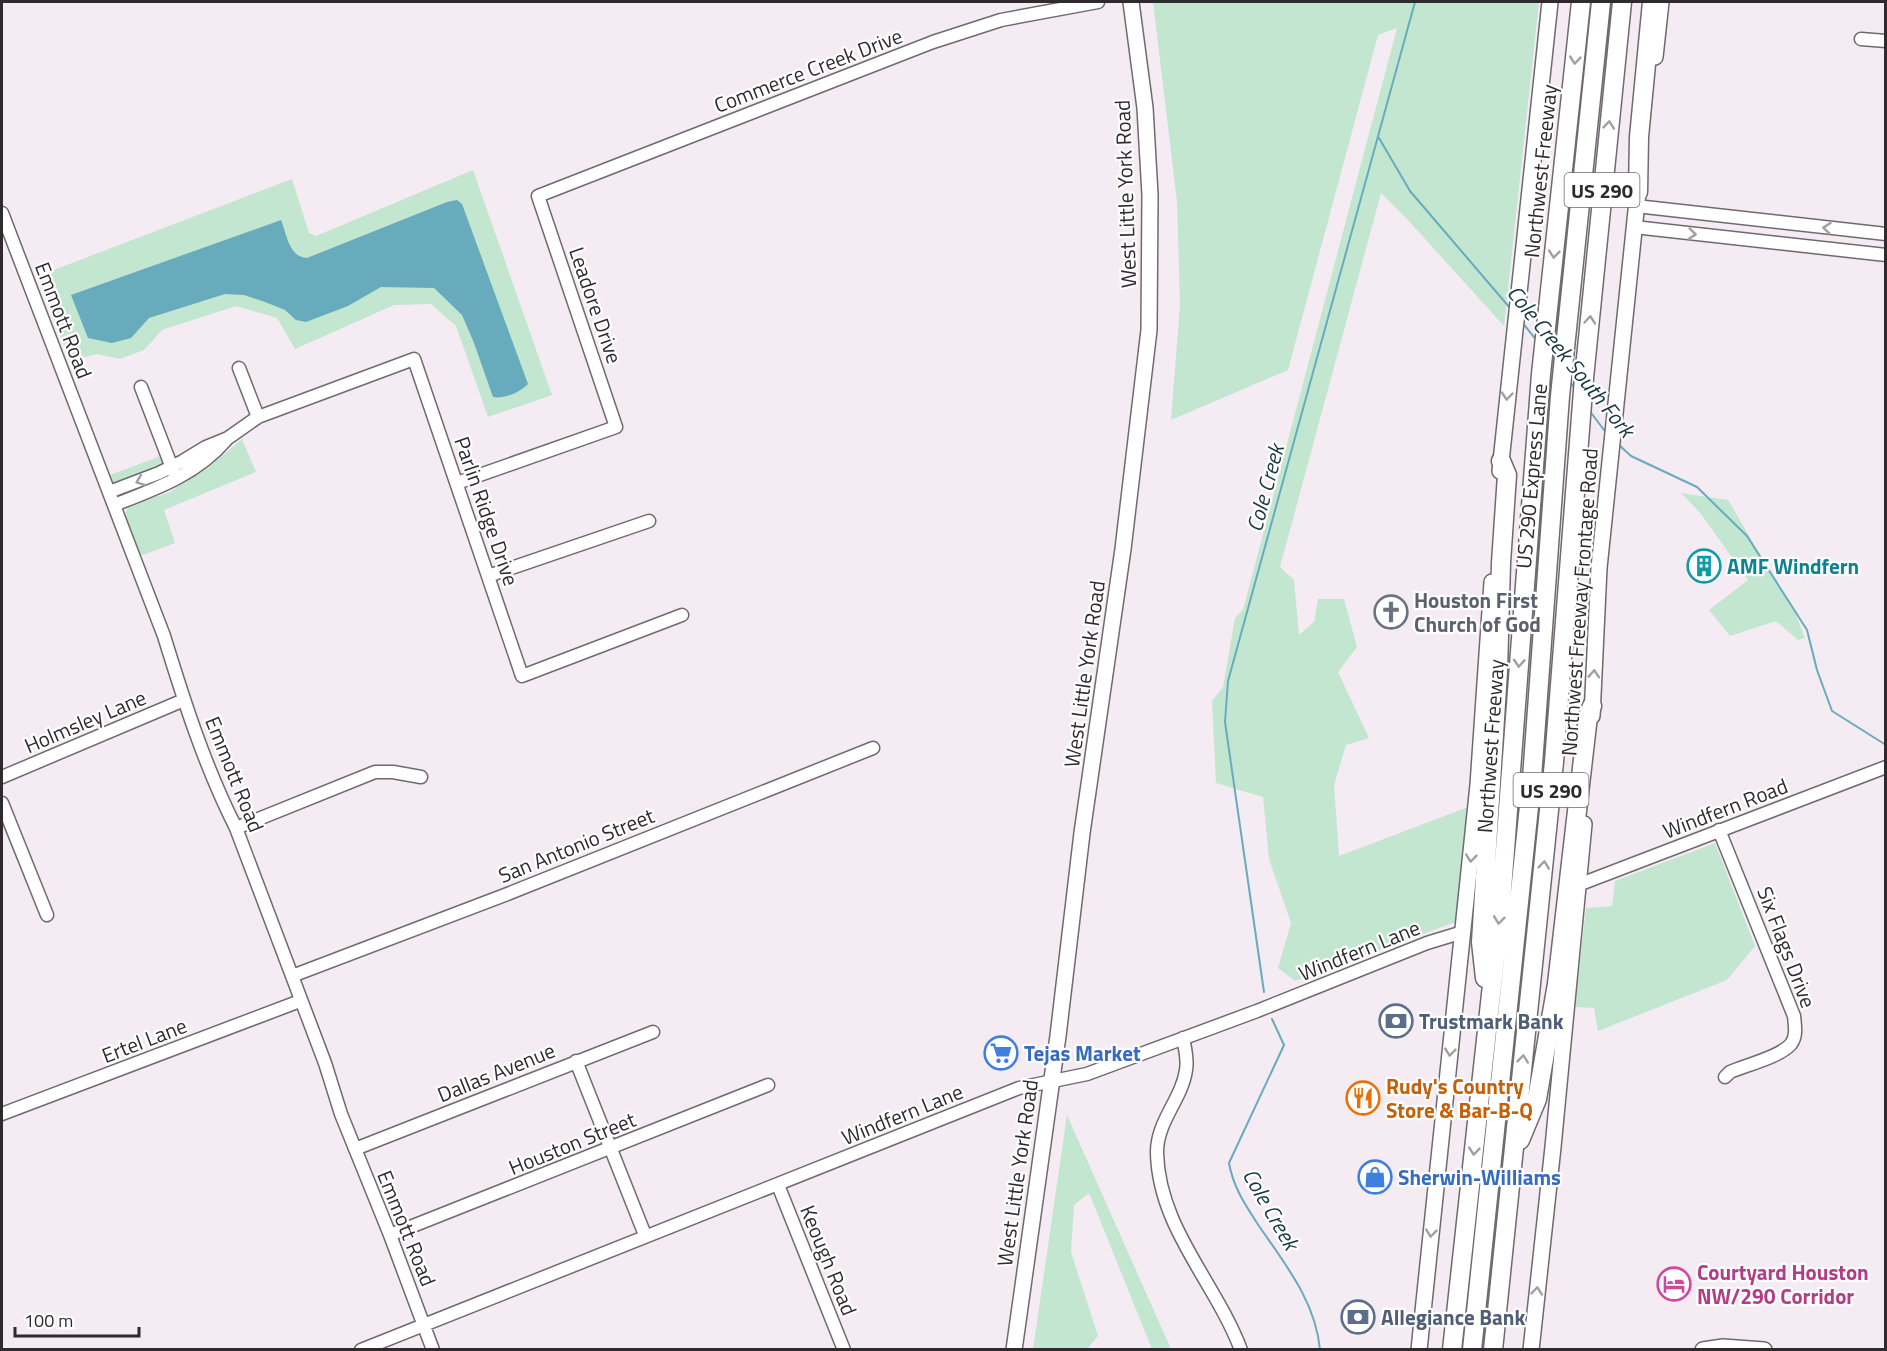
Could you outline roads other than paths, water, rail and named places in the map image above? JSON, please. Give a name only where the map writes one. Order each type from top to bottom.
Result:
[{"type":"highway","name":"Northwest Freeway","points":[[1452,1350],[1501,903],[1541,374],[1581,2]]},
{"type":"highway","name":"US 290 Express Lane","points":[[1472,1350],[1532,778],[1551,496],[1601,2]]},
{"type":"highway","name":"US 290","points":[[1493,1350],[1553,774],[1580,422],[1622,2]]},
{"type":"highway","points":[[1637,199],[1639,137],[1652,2]]},
{"type":"highway","points":[[1489,1004],[1481,942],[1498,671],[1501,563],[1507,475],[1501,460]]},
{"type":"highway","points":[[1513,1158],[1537,1099],[1539,1088],[1557,984],[1588,717],[1592,706]]},
{"type":"main road","name":"West Little York Road","points":[[1014,1350],[1082,833],[1123,549],[1149,330],[1150,195],[1145,108],[1131,2]]},
{"type":"main road","points":[[1421,1348],[1478,785],[1501,460],[1550,2]]},
{"type":"main road","name":"Northwest Freeway Frontage Road","points":[[1532,1345],[1589,774],[1599,568],[1609,457],[1661,2]]},
{"type":"main road","points":[[1519,1350],[1532,1345]]},
{"type":"main road","points":[[1704,1350],[1724,1347],[1764,1350]]},
{"type":"street","name":"Commerce Creek Drive","points":[[538,196],[933,42],[1001,20],[1098,2]]},
{"type":"street","points":[[1861,39],[1886,40]]},
{"type":"street","name":"Leadore Drive","points":[[457,483],[616,427],[538,196]]},
{"type":"street","points":[[1637,199],[1767,221],[1886,234]]},
{"type":"street","name":"Emmott Road","points":[[2,213],[164,636],[184,700],[223,801],[236,828],[355,1149],[433,1350]]},
{"type":"street","points":[[1765,242],[1767,221]]},
{"type":"street","points":[[1634,227],[1886,255]]},
{"type":"street","name":"Parlin Ridge Drive","points":[[258,417],[414,359],[522,675],[682,615]]},
{"type":"street","points":[[109,492],[171,467],[206,447],[228,438],[258,417],[239,368]]},
{"type":"street","points":[[141,387],[177,479]]},
{"type":"street","points":[[114,505],[177,479],[212,456],[228,438]]},
{"type":"street","points":[[488,576],[649,521]]},
{"type":"street","name":"Holmsley Lane","points":[[2,777],[184,700]]},
{"type":"street","name":"San Antonio Street","points":[[292,976],[510,893],[873,748]]},
{"type":"street","name":"Windfern Road","points":[[1578,885],[1886,767]]},
{"type":"street","points":[[236,828],[375,772],[393,772],[421,777]]},
{"type":"street","points":[[2,803],[47,915]]},
{"type":"street","name":"Six Flags Drive","points":[[1719,830],[1794,1016],[1796,1030],[1792,1043],[1782,1051],[1730,1072],[1725,1077]]},
{"type":"street","name":"Windfern Lane","points":[[361,1350],[1019,1088],[1087,1074],[1290,998],[1427,943],[1463,932]]},
{"type":"street","name":"Ertel Lane","points":[[2,1114],[300,1001]]},
{"type":"street","name":"Dallas Avenue","points":[[355,1149],[653,1032]]},
{"type":"street","points":[[1183,1038],[1186,1061],[1185,1077],[1163,1123],[1158,1141],[1161,1182],[1179,1233],[1225,1313],[1241,1350]]},
{"type":"street","points":[[576,1061],[645,1235]]},
{"type":"street","name":"Houston Street","points":[[390,1236],[768,1085]]},
{"type":"street","name":"Keough Road","points":[[778,1185],[844,1350]]},
{"type":"water","points":[[457,200],[462,204],[528,384],[511,395],[493,397],[462,315],[434,288],[381,287],[348,306],[306,322],[296,320],[285,310],[265,302],[244,295],[225,294],[149,318],[131,338],[112,343],[88,338],[71,295],[281,220],[292,249],[301,257],[307,258]]},
{"type":"waterway","name":"Cole Creek","points":[[1264,992],[1225,722],[1228,681],[1415,2]]},
{"type":"waterway","name":"Cole Creek South Fork","points":[[1379,138],[1410,191],[1510,308]]},
{"type":"waterway","name":"Cole Creek South Fork","points":[[1522,322],[1537,341]]},
{"type":"waterway","name":"Cole Creek South Fork","points":[[1569,380],[1576,390]]},
{"type":"waterway","name":"Cole Creek South Fork","points":[[1589,410],[1607,434]]},
{"type":"waterway","name":"Cole Creek South Fork","points":[[1618,444],[1631,456],[1697,487],[1747,536],[1807,630],[1817,670],[1832,711],[1886,745]]},
{"type":"waterway","name":"Cole Creek","points":[[1272,1019],[1284,1045],[1229,1163],[1245,1204],[1289,1269],[1306,1300],[1317,1332],[1320,1350]]},
{"type":"place","name":"AMF Windfern","points":[[1704,566]]},
{"type":"place","name":"Houston First Church of God","points":[[1391,612]]},
{"type":"place","name":"Trustmark Bank","points":[[1396,1021]]},
{"type":"place","name":"Tejas Market","points":[[1001,1053]]},
{"type":"place","name":"Rudy's Country Store & Bar-B-Q","points":[[1363,1098]]},
{"type":"place","name":"Sherwin-Williams","points":[[1375,1177]]},
{"type":"place","name":"Courtyard Houston NW/290 Corridor","points":[[1674,1284]]},
{"type":"place","name":"Allegiance Bank","points":[[1358,1317]]}]
